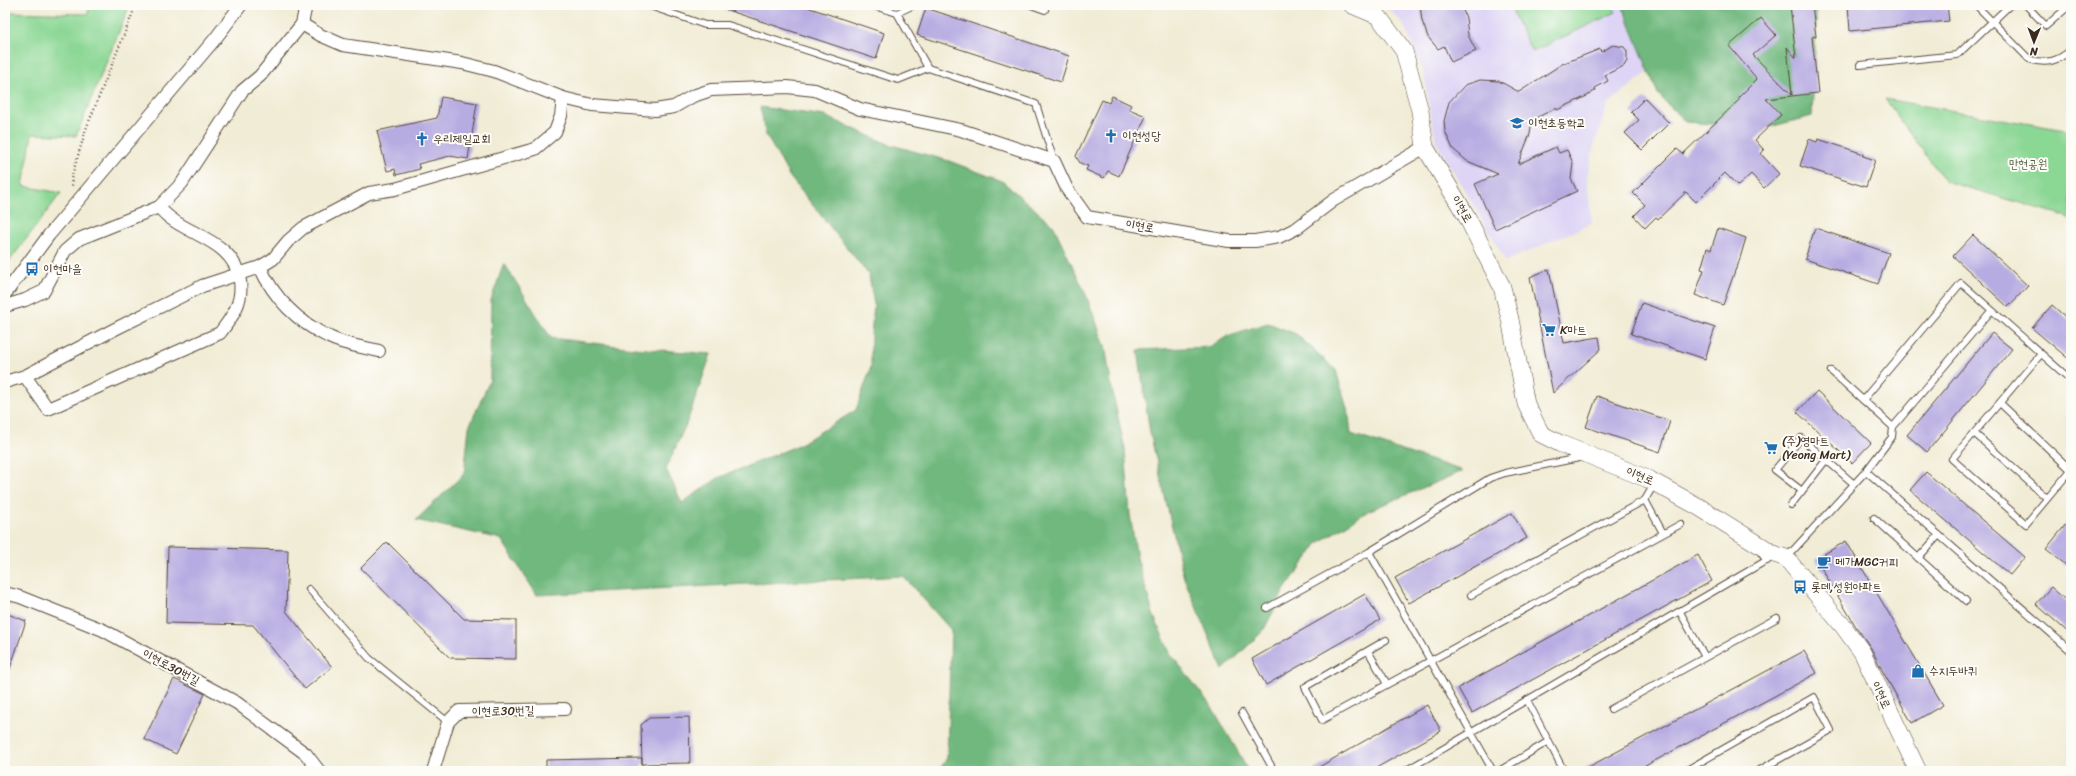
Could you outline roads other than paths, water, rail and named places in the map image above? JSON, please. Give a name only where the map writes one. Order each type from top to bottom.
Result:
[{"type":"street","points":[[5,294],[49,234],[215,39],[241,5]]},
{"type":"street","points":[[5,306],[25,300],[44,291],[65,251],[79,239],[159,207],[182,183],[242,91],[260,76],[302,24],[306,5]]},
{"type":"street","name":"이현로","points":[[1352,5],[1378,16],[1404,51],[1420,111],[1425,147],[1466,217],[1502,287],[1510,319],[1526,404],[1540,434],[1648,479],[1700,507],[1776,558],[1843,626],[1862,652],[1918,771]]},
{"type":"street","points":[[302,24],[320,35],[343,45],[462,64],[494,71],[564,98],[592,105],[655,110],[674,107],[693,96],[711,90],[788,87],[815,90],[860,109],[961,130],[1054,161]]},
{"type":"street","points":[[5,382],[25,376],[202,286],[260,267],[273,258],[288,241],[303,228],[369,193],[395,189],[535,149],[555,132],[561,116],[564,98]]},
{"type":"street","name":"이현로","points":[[1054,161],[1067,189],[1087,217],[1229,241],[1255,241],[1278,237],[1297,228],[1334,200],[1425,147]]},
{"type":"street","points":[[25,376],[48,409],[220,333],[232,318],[239,303],[241,288],[239,273],[232,258],[204,237],[167,217],[159,207]]},
{"type":"street","points":[[260,267],[268,284],[276,296],[291,311],[308,324],[330,338],[379,352]]},
{"type":"street","name":"이현로30번길","points":[[5,593],[20,597],[103,630],[237,703],[306,754],[319,771]]},
{"type":"street","name":"이현로30번길","points":[[448,722],[459,711],[565,709]]},
{"type":"street","points":[[433,771],[448,722]]},
{"type":"lane","points":[[647,5],[705,25],[728,25],[898,80],[928,68],[1036,104],[1054,161]]},
{"type":"lane","points":[[877,7],[897,13],[914,5]]},
{"type":"lane","points":[[1031,5],[1045,10]]},
{"type":"lane","points":[[1976,5],[2029,60],[2050,63],[2071,50]]},
{"type":"lane","points":[[1860,65],[1957,55],[2010,5]]},
{"type":"lane","points":[[2026,5],[2046,26],[2070,5]]},
{"type":"lane","points":[[897,13],[928,68]]},
{"type":"lane","points":[[1862,400],[1961,283],[2071,380]]},
{"type":"lane","points":[[1405,771],[1776,558],[1866,471],[1892,437],[1893,427],[1991,311]]},
{"type":"lane","points":[[2000,403],[2071,470],[2026,524],[1952,459],[2041,354]]},
{"type":"lane","points":[[1831,371],[1893,427]]},
{"type":"lane","points":[[1974,433],[2047,498]]},
{"type":"lane","points":[[1802,491],[1775,470],[1800,438],[1854,484]]},
{"type":"lane","points":[[1267,608],[1369,552],[1490,478],[1505,473],[1585,457],[1653,486],[1755,543],[1776,558]]},
{"type":"lane","points":[[1791,505],[1826,460]]},
{"type":"lane","points":[[1866,471],[2071,651]]},
{"type":"lane","points":[[1471,596],[1645,500],[1653,486]]},
{"type":"lane","points":[[1645,500],[1663,533]]},
{"type":"lane","points":[[1874,518],[1966,601]]},
{"type":"lane","points":[[1386,640],[1304,687],[1322,720],[1681,524]]},
{"type":"lane","points":[[1918,558],[1939,535]]},
{"type":"lane","points":[[1369,552],[1493,771]]},
{"type":"lane","points":[[309,590],[370,658],[448,722]]},
{"type":"lane","points":[[1680,612],[1705,657]]},
{"type":"lane","points":[[1611,709],[1777,618]]},
{"type":"lane","points":[[1368,651],[1387,684]]},
{"type":"lane","points":[[1685,771],[1814,697],[1831,730],[1758,771]]},
{"type":"lane","points":[[1527,700],[1564,771]]},
{"type":"lane","points":[[1242,713],[1274,771]]},
{"type":"lane","points":[[1499,771],[1549,741]]},
{"type":"place","name":"이현초등학교","points":[[1517,123]]},
{"type":"place","name":"이현성당","points":[[1111,136]]},
{"type":"place","name":"우리제일교회","points":[[422,139]]},
{"type":"place","name":"이현마을","points":[[32,269]]},
{"type":"place","name":"K마트","points":[[1549,330]]},
{"type":"place","name":"(주)영마트 (Yeong Mart)","points":[[1771,448]]},
{"type":"place","name":"메가MGC커피","points":[[1824,562]]},
{"type":"place","name":"롯데,성원아파트","points":[[1800,587]]},
{"type":"place","name":"수지두바퀴","points":[[1918,671]]},
{"type":"park label","name":"만현공원","points":[[2028,164]]}]
